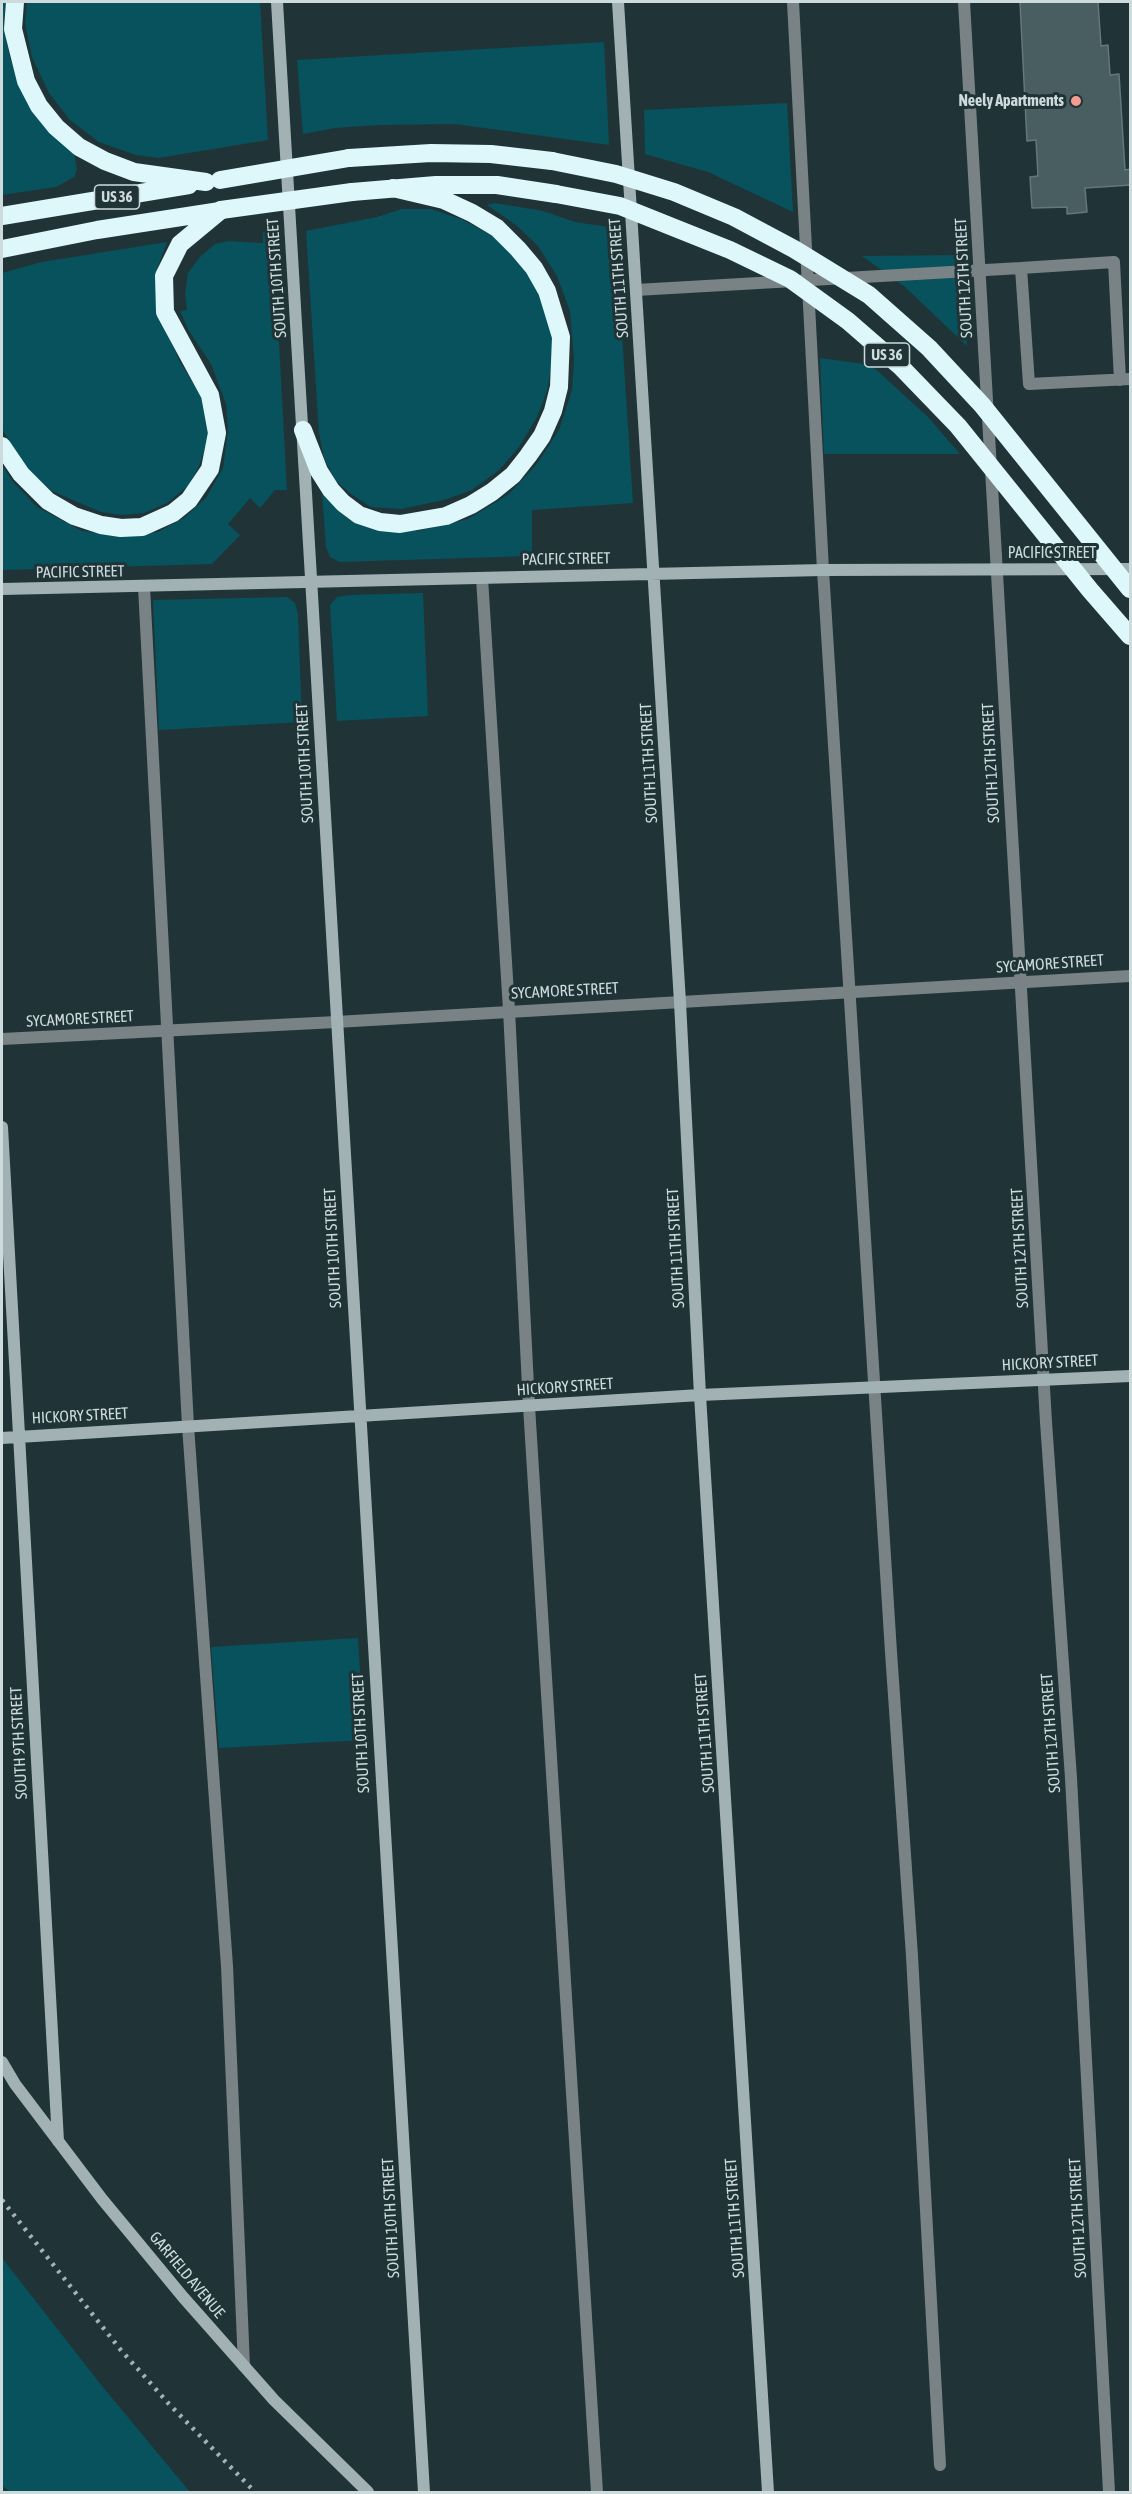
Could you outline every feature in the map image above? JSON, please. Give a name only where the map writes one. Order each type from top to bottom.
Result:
[{"type":"highway","points":[[15,2],[13,29],[26,81],[39,106],[56,127],[79,147],[105,161],[134,172],[213,181]]},
{"type":"highway","name":"US 36","points":[[8,215],[349,158],[431,153],[491,154],[552,160],[616,174],[684,196],[734,217],[784,244],[868,295],[929,348],[982,405],[1131,589]]},
{"type":"highway","name":"US 36","points":[[9,247],[221,210],[352,192],[436,185],[497,185],[620,206],[730,250],[790,279],[848,321],[901,367],[958,426],[1090,590],[1131,636]]},
{"type":"highway","points":[[303,430],[319,471],[343,503],[359,515],[380,522],[399,524],[446,516],[471,505],[492,492],[513,474],[528,456],[542,436],[553,411],[559,387],[561,337],[547,291],[534,268],[497,228],[472,213],[444,200],[393,188]]},
{"type":"highway","points":[[2,446],[21,474],[48,501],[74,516],[101,525],[121,528],[142,526],[172,513],[189,501],[210,469],[217,433],[210,395],[165,312],[164,276],[180,244],[221,210]]},
{"type":"street","name":"SOUTH 10TH STREET","points":[[277,2],[424,2493]]},
{"type":"street","name":"SOUTH 11TH STREET","points":[[618,2],[680,1002],[700,1395],[768,2493]]},
{"type":"street","points":[[793,2],[823,570],[912,1968],[940,2465]]},
{"type":"street","name":"SOUTH 12TH STREET","points":[[964,2],[1044,1381],[1071,1778],[1108,2493]]},
{"type":"street","points":[[636,290],[808,279],[980,269],[1114,262],[1125,379],[1029,384],[1021,267]]},
{"type":"street","name":"PACIFIC STREET","points":[[2,589],[823,570],[1131,569]]},
{"type":"street","points":[[482,578],[509,1010],[529,1406],[597,2493]]},
{"type":"street","points":[[144,587],[188,1426],[227,1966],[244,2366]]},
{"type":"street","name":"SYCAMORE STREET","points":[[2,1039],[1131,976]]},
{"type":"street","name":"SOUTH 9TH STREET","points":[[2,1127],[58,2141]]},
{"type":"street","name":"HICKORY STREET","points":[[2,1438],[700,1395],[1131,1376]]},
{"type":"street","name":"GARFIELD AVENUE","points":[[2,2062],[15,2084],[102,2199],[274,2400],[368,2493]]},
{"type":"shaded area","points":[[2,2],[6,2],[4,25],[10,58],[22,91],[74,154],[77,169],[74,177],[56,187],[2,195]]},
{"type":"shaded area","points":[[27,2],[260,2],[268,140],[159,158],[136,155],[99,142],[70,120],[49,93],[32,57],[25,23]]},
{"type":"shaded area","points":[[604,42],[609,145],[455,124],[380,125],[335,128],[303,134],[297,60]]},
{"type":"shaded area","points":[[787,103],[793,212],[708,172],[645,154],[644,110]]},
{"type":"shaded area","points":[[495,203],[543,211],[575,222],[615,228],[633,503],[532,510],[532,556],[340,562],[330,557],[326,547],[322,494],[348,519],[373,529],[418,531],[468,519],[509,494],[537,464],[559,430],[572,390],[574,359],[570,311],[557,276],[538,246],[516,225],[487,205]]},
{"type":"shaded area","points":[[402,209],[431,209],[461,219],[493,236],[520,262],[541,295],[553,328],[552,363],[547,391],[537,417],[519,447],[499,470],[472,490],[444,500],[401,509],[371,507],[351,494],[335,480],[324,458],[319,433],[306,231],[377,217]]},
{"type":"shaded area","points":[[263,232],[273,233],[287,490],[275,490],[260,508],[250,498],[228,524],[240,535],[212,564],[2,570],[2,465],[13,482],[37,507],[82,531],[123,536],[158,532],[184,518],[206,498],[223,468],[228,431],[226,404],[211,364],[189,331],[180,311],[187,310],[185,294],[188,273],[200,257],[215,244],[228,241],[263,243]]},
{"type":"shaded area","points":[[167,242],[157,269],[157,295],[163,323],[180,362],[201,396],[207,416],[208,439],[199,466],[189,485],[167,503],[144,513],[122,515],[101,512],[52,491],[27,469],[2,429],[2,273],[42,262]]},
{"type":"shaded area","points":[[965,255],[967,346],[905,287],[862,256]]},
{"type":"shaded area","points":[[820,358],[871,365],[928,417],[960,454],[824,454]]},
{"type":"shaded area","points":[[423,593],[428,716],[337,721],[330,605],[337,597],[350,595]]},
{"type":"shaded area","points":[[287,597],[295,603],[298,614],[302,722],[159,730],[153,600]]},
{"type":"shaded area","points":[[358,1638],[364,1740],[219,1748],[211,1647]]},
{"type":"shaded area","points":[[2,2258],[102,2386],[190,2492],[11,2492],[2,2486]]},
{"type":"building","name":"Neely Apartments","points":[[1020,2],[1098,2],[1101,46],[1108,45],[1110,75],[1119,74],[1125,170],[1131,169],[1131,185],[1085,188],[1087,212],[1067,214],[1067,207],[1032,208],[1030,177],[1038,176],[1036,140],[1027,141]]},
{"type":"railway","points":[[2,2200],[120,2349],[169,2404],[255,2492]]},
{"type":"place","name":"Neely Apartments","points":[[1076,101]]}]
